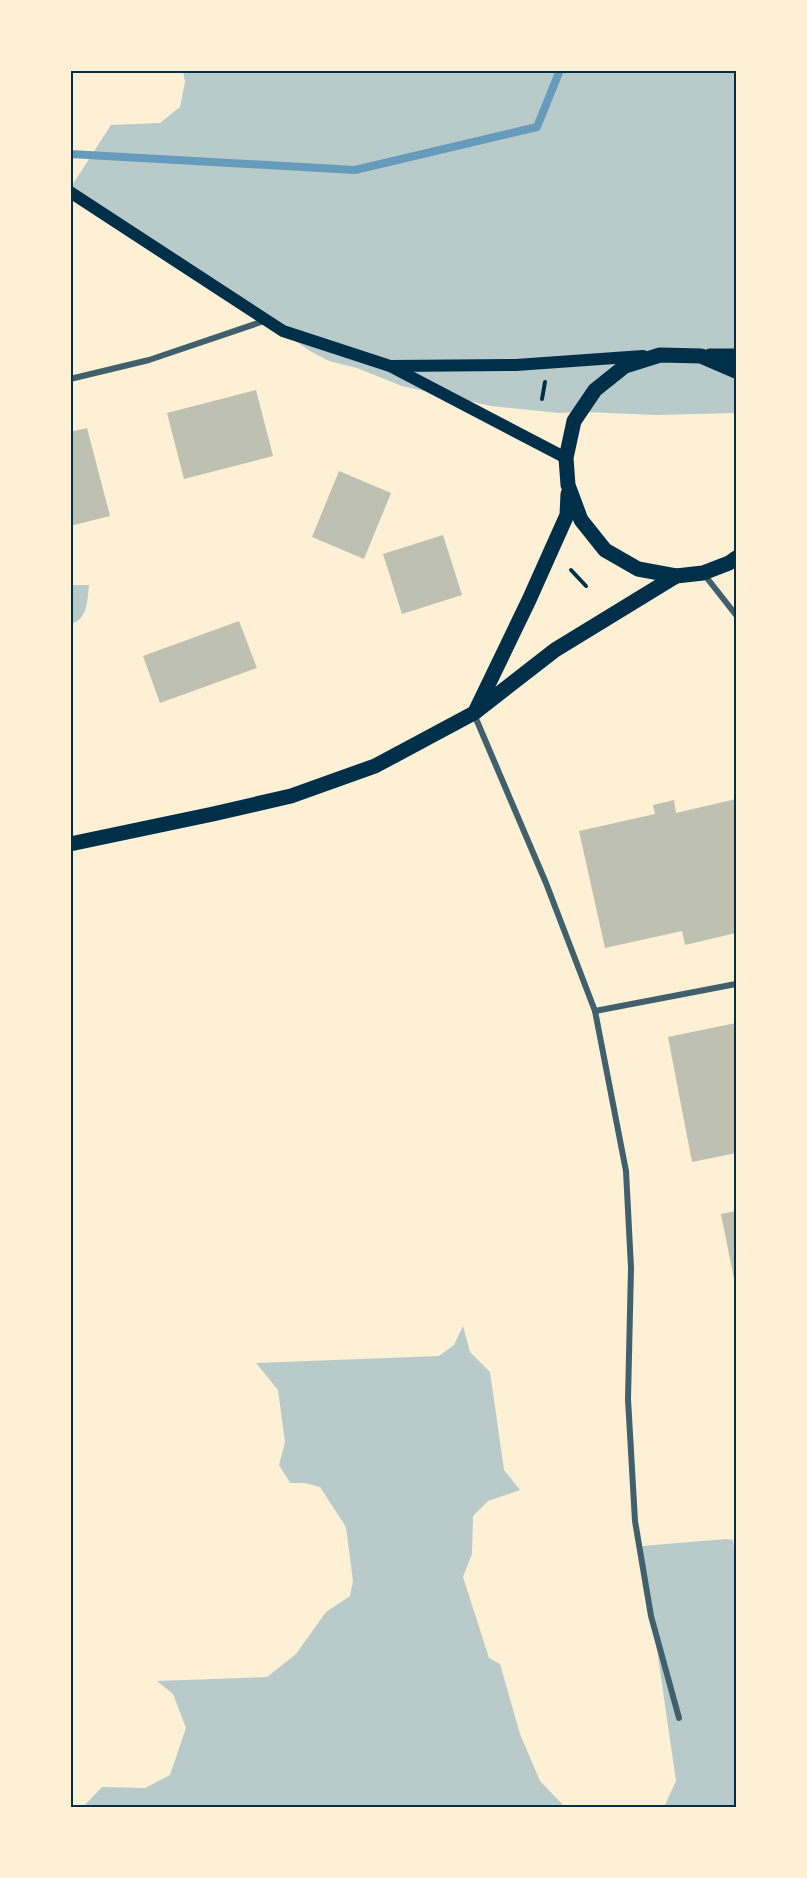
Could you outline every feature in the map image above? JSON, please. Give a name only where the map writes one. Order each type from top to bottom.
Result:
[{"type":"main road","points":[[70,192],[283,331],[390,366],[566,458]]},
{"type":"main road","points":[[390,366],[516,365],[660,355],[736,356]]},
{"type":"main road","points":[[474,713],[567,515],[566,458],[574,421],[595,390],[625,366],[660,355]]},
{"type":"main road","points":[[701,356],[736,371]]},
{"type":"main road","points":[[568,485],[581,520],[605,550],[638,569],[675,576],[703,573],[736,558]]},
{"type":"main road","points":[[70,844],[291,796],[375,766],[474,713],[555,650],[675,576]]},
{"type":"street","points":[[70,379],[149,360],[267,320]]},
{"type":"street","points":[[703,573],[736,615]]},
{"type":"street","points":[[474,713],[546,883],[595,1011],[626,1171],[632,1268],[628,1399],[635,1521],[651,1616],[679,1718]]},
{"type":"street","points":[[595,1011],[736,984]]},
{"type":"path","points":[[571,570],[586,586]]},
{"type":"shaded area","points":[[183,71],[736,71],[736,413],[656,415],[559,413],[491,406],[402,386],[357,368],[329,361],[310,351],[71,187],[111,125],[160,123],[180,107],[185,82]]},
{"type":"shaded area","points":[[71,585],[89,585],[84,614],[77,622],[71,624]]},
{"type":"shaded area","points":[[463,1326],[470,1352],[490,1372],[504,1470],[520,1490],[488,1501],[473,1516],[472,1554],[463,1577],[489,1658],[500,1664],[520,1734],[540,1781],[565,1807],[83,1807],[102,1787],[145,1788],[170,1775],[186,1728],[173,1694],[157,1681],[267,1677],[296,1654],[326,1612],[350,1596],[353,1581],[346,1527],[320,1487],[305,1483],[290,1483],[279,1465],[285,1442],[278,1390],[256,1363],[439,1356],[454,1345]]},
{"type":"shaded area","points":[[733,1540],[736,1559],[736,1807],[664,1807],[676,1781],[642,1546]]},
{"type":"building","points":[[256,390],[273,456],[184,479],[167,413]]},
{"type":"building","points":[[87,428],[110,516],[70,526],[70,432]]},
{"type":"building","points":[[339,471],[391,493],[364,559],[312,537]]},
{"type":"building","points":[[443,535],[462,595],[402,614],[383,554]]},
{"type":"building","points":[[239,621],[257,668],[160,703],[143,656]]},
{"type":"building","points":[[736,799],[736,933],[685,945],[682,931],[605,948],[579,831],[655,814],[653,805],[674,800],[676,813]]},
{"type":"building","points":[[736,1023],[736,1153],[692,1162],[668,1037]]},
{"type":"building","points":[[736,1211],[736,1278],[734,1279],[721,1214]]},
{"type":"waterway","points":[[70,154],[355,170],[537,127],[560,70]]}]
